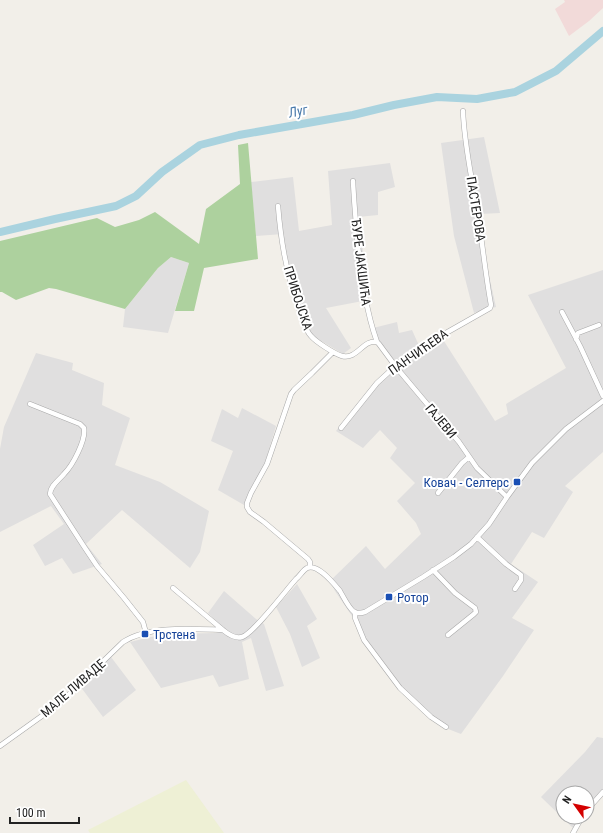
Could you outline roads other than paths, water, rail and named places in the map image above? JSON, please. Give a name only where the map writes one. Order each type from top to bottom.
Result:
[{"type":"street","name":"ПАСТЕРОВА","points":[[463,111],[465,141],[478,216],[491,305],[490,308]]},
{"type":"street","name":"ЂУРЕ ЈАКШИЋА","points":[[353,181],[364,291],[370,321],[377,342]]},
{"type":"street","name":"ПРИБОЈСКА","points":[[278,206],[290,281],[308,332],[311,336],[333,352],[342,356],[350,356],[369,343],[377,342]]},
{"type":"street","name":"ПАНЧИЋЕВА","points":[[341,428],[377,383],[401,361],[423,346],[490,308]]},
{"type":"street","points":[[562,312],[603,396]]},
{"type":"street","points":[[576,339],[578,333],[599,325]]},
{"type":"street","name":"ГАЈЕВИ","points":[[377,342],[459,442],[477,468],[507,497]]},
{"type":"street","points":[[310,567],[310,562],[308,559],[250,512],[247,505],[266,464],[291,394],[333,352]]},
{"type":"street","points":[[173,588],[223,630],[231,636],[236,637],[243,637],[253,629],[305,570],[310,567],[322,571],[339,590],[352,610],[359,614],[365,612],[454,557],[471,544],[489,524],[532,463],[566,428],[603,401]]},
{"type":"street","points":[[30,404],[80,424],[84,428],[84,434],[75,459],[65,474],[53,486],[50,494],[97,566],[143,622],[146,633]]},
{"type":"street","points":[[438,494],[462,463],[469,457]]},
{"type":"street","points":[[477,537],[506,564],[521,575],[521,580],[515,589]]},
{"type":"street","points":[[433,570],[455,593],[476,608],[476,612],[448,636]]},
{"type":"street","points":[[355,612],[355,618],[364,640],[396,683],[431,717],[446,727]]},
{"type":"street","name":"МАЛЕ ЛИВАДЕ","points":[[0,746],[60,703],[123,642],[128,639],[146,633],[183,629],[223,630]]},
{"type":"street","points":[[595,801],[603,792]]},
{"type":"waterway","name":"Луг","points":[[0,232],[116,206],[136,196],[162,172],[200,145],[239,135],[353,115],[437,97],[477,99],[515,92],[556,71],[603,31]]},
{"type":"place","name":"Ковач - Селтерс","points":[[517,482]]},
{"type":"place","name":"Ротор","points":[[389,597]]},
{"type":"place","name":"Трстена","points":[[145,634]]}]
